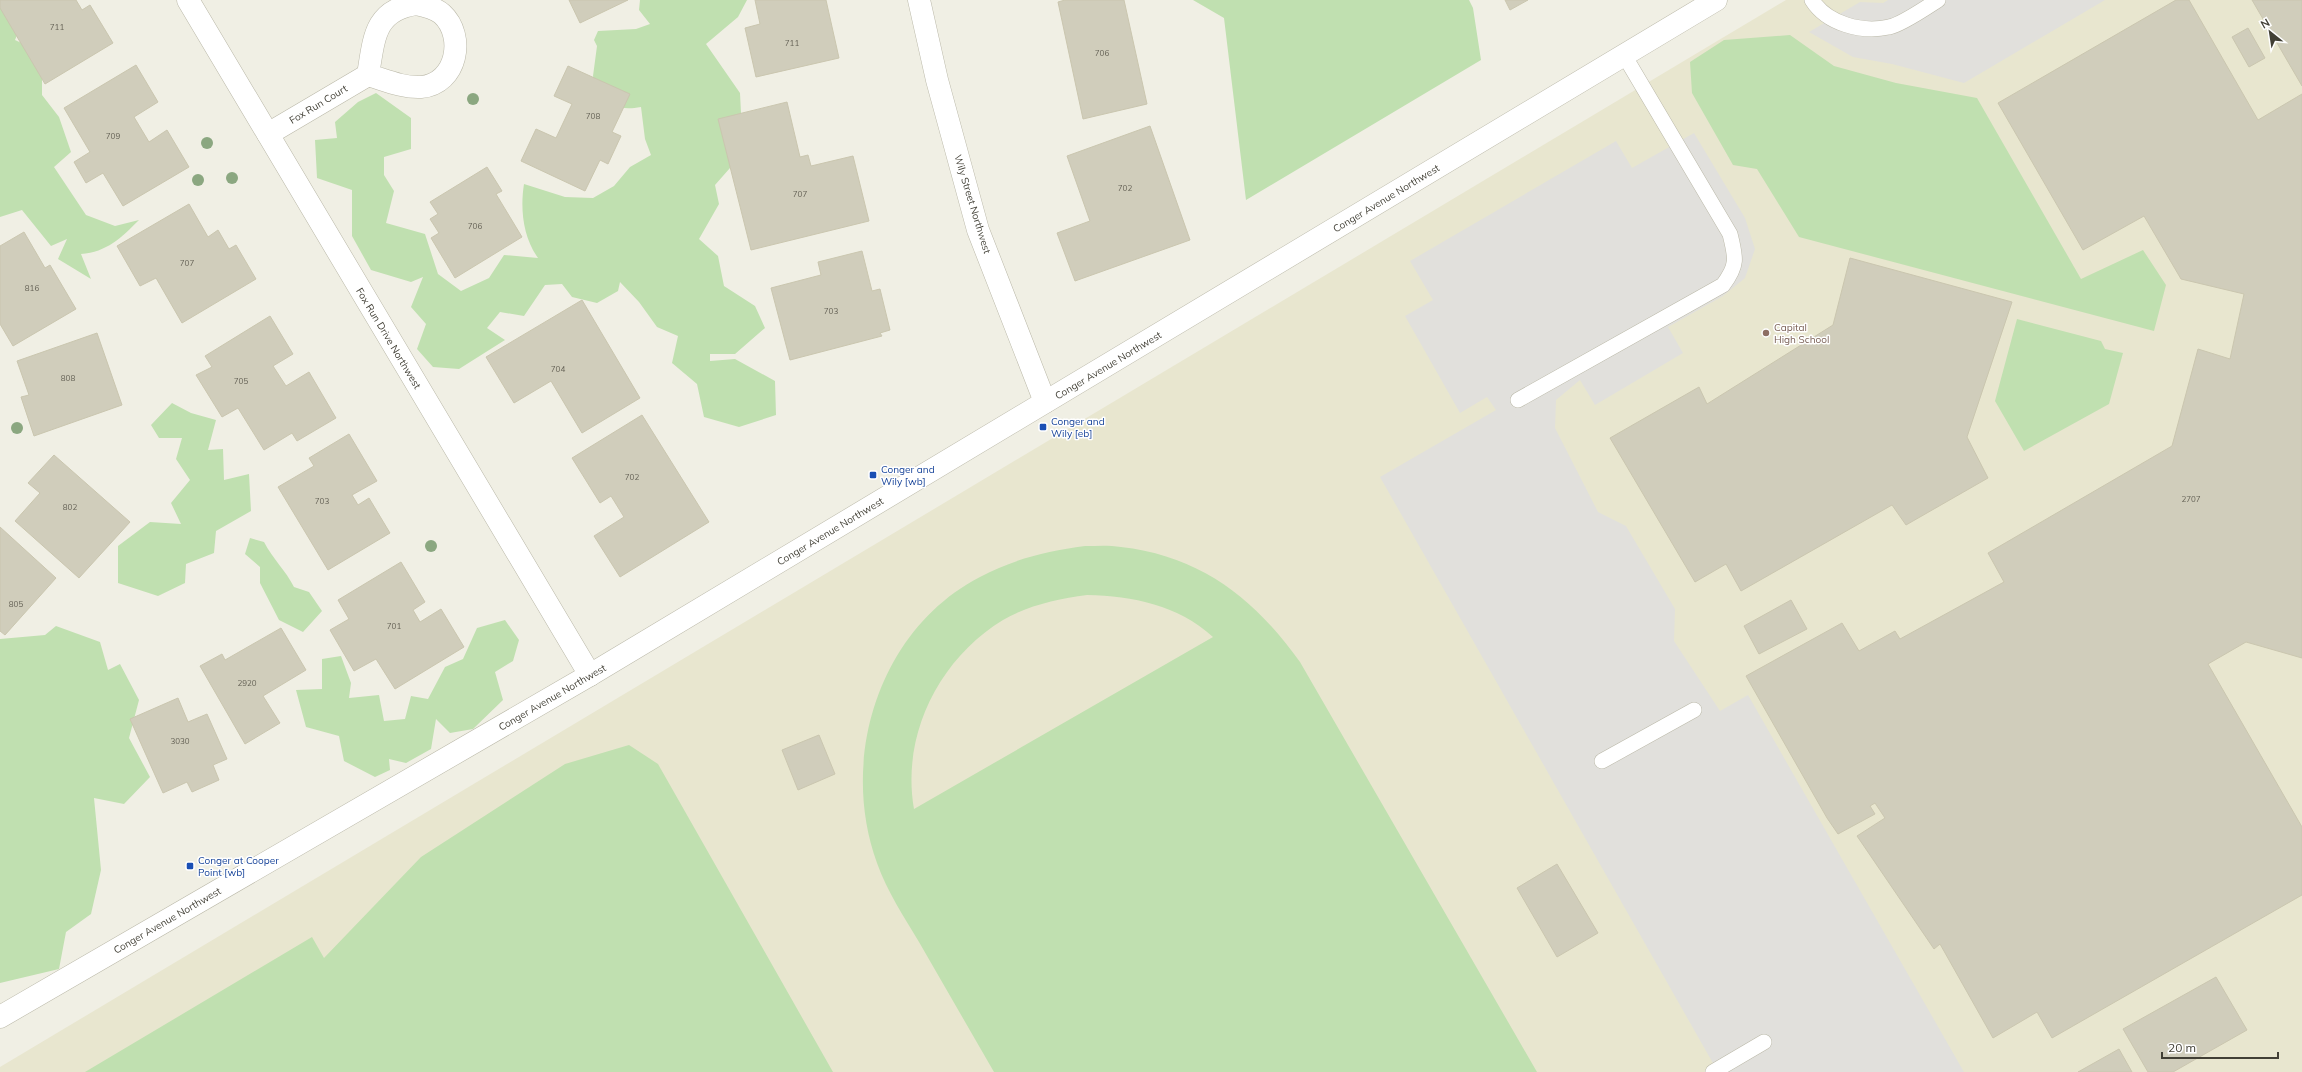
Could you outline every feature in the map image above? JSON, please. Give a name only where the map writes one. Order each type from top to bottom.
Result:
[{"type":"street","name":"Fox Run Drive Northwest","points":[[188,0],[590,675]]},
{"type":"street","name":"Wily Street Northwest","points":[[918,0],[937,80],[978,230],[1045,402]]},
{"type":"street","name":"Conger Avenue Northwest","points":[[0,1017],[590,675],[1716,0]]},
{"type":"street","name":"Fox Run Court","points":[[268,134],[368,75]]},
{"type":"lane","points":[[1812,0],[1837,22],[1856,28],[1890,27],[1938,0]]},
{"type":"lane","points":[[1518,400],[1723,286],[1734,271],[1735,254],[1730,234],[1624,55]]},
{"type":"lane","points":[[1602,761],[1694,710]]},
{"type":"lane","points":[[1714,1072],[1764,1042]]},
{"type":"shaded area","name":"Capital High School","points":[[1786,0],[2302,0],[2302,1072],[0,1072],[0,1067]]},
{"type":"shaded area","points":[[1888,0],[2105,0],[1964,83],[1892,64],[1853,57],[1809,32],[1860,2],[1883,3]]},
{"type":"shaded area","points":[[1694,133],[1745,218],[1755,249],[1745,278],[1723,296],[1668,327],[1683,353],[1595,405],[1580,380],[1556,400],[1555,428],[1598,512],[1626,526],[1675,609],[1674,641],[1720,711],[1748,695],[1964,1072],[1718,1072],[1380,477],[1496,410],[1487,397],[1460,413],[1405,316],[1433,300],[1410,261],[1616,141],[1632,168]]},
{"type":"green space","points":[[0,0],[31,0],[15,40],[28,46],[42,70],[42,95],[59,117],[71,152],[54,167],[86,215],[115,226],[139,220],[113,243],[90,253],[81,254],[91,279],[58,259],[67,239],[51,246],[22,210],[0,217]]},
{"type":"green space","points":[[640,0],[747,0],[738,17],[706,44],[740,93],[744,130],[730,168],[715,185],[719,204],[699,239],[718,256],[724,286],[755,306],[765,328],[735,354],[710,354],[710,361],[735,359],[775,381],[776,415],[739,427],[704,417],[697,384],[672,363],[678,336],[657,327],[639,302],[620,282],[618,291],[597,303],[572,297],[562,284],[545,285],[524,316],[500,312],[487,328],[505,340],[459,369],[433,367],[417,349],[426,324],[411,307],[423,277],[411,282],[371,270],[352,236],[352,190],[317,178],[315,140],[337,138],[335,122],[358,102],[376,93],[411,118],[411,149],[384,157],[384,175],[394,191],[386,223],[425,234],[438,274],[461,291],[489,278],[504,255],[538,258],[529,241],[524,222],[522,203],[524,184],[565,197],[593,198],[614,186],[630,167],[651,155],[645,139],[641,107],[627,108],[617,106],[612,103],[596,91],[593,76],[597,46],[594,40],[598,31],[636,29],[650,24],[639,10]]},
{"type":"green space","points":[[1193,0],[1469,0],[1473,8],[1481,60],[1246,200],[1224,18]]},
{"type":"green space","points":[[1790,35],[1834,66],[1896,83],[1977,98],[2081,279],[2143,250],[2166,285],[2154,331],[1799,237],[1757,169],[1733,165],[1692,93],[1690,62],[1724,40]]},
{"type":"green space","points":[[2017,319],[2101,341],[2105,349],[2123,353],[2109,404],[2024,451],[1995,401]]},
{"type":"green space","points":[[172,403],[191,413],[216,420],[208,450],[223,449],[224,480],[249,474],[251,511],[216,531],[214,553],[186,564],[185,583],[158,596],[118,583],[118,546],[150,522],[181,524],[171,503],[190,480],[176,459],[182,438],[159,438],[151,425]]},
{"type":"green space","points":[[250,538],[264,542],[294,587],[309,592],[322,611],[303,632],[279,620],[260,583],[260,567],[245,554]]},
{"type":"green space","points":[[1085,546],[1116,546],[1150,552],[1176,560],[1201,571],[1224,584],[1245,600],[1283,639],[1300,662],[1537,1072],[994,1072],[896,904],[877,863],[866,823],[863,782],[866,741],[876,700],[893,663],[916,629],[945,600],[980,577],[1005,565],[1044,553]],"holes":[[[1087,595],[1138,600],[1170,610],[1185,617],[1213,637],[914,809],[911,781],[913,754],[920,727],[930,701],[943,677],[960,656],[980,636],[1003,620],[1023,610],[1065,598]]]},
{"type":"green space","points":[[505,620],[519,640],[513,661],[495,672],[503,700],[473,729],[450,733],[436,719],[431,749],[406,763],[389,759],[390,770],[375,777],[344,761],[339,736],[306,727],[296,690],[322,689],[322,659],[341,656],[351,683],[349,698],[379,695],[384,721],[405,719],[411,696],[428,699],[445,667],[463,659],[477,628]]},
{"type":"green space","points":[[56,626],[100,642],[108,670],[120,664],[139,700],[129,738],[150,777],[124,804],[94,798],[101,870],[91,914],[66,932],[59,969],[0,983],[0,639],[45,635]]},
{"type":"green space","points":[[629,745],[658,764],[833,1072],[85,1072],[312,937],[324,958],[421,857],[565,764]]},
{"type":"building","points":[[0,0],[76,0],[82,10],[90,5],[113,43],[45,84],[0,8]]},
{"type":"building","points":[[569,0],[628,0],[580,23]]},
{"type":"building","points":[[755,0],[826,0],[839,58],[756,77],[745,28],[760,24]]},
{"type":"building","points":[[1065,0],[1124,0],[1147,104],[1083,119],[1058,2]]},
{"type":"building","points":[[1505,0],[1528,0],[1510,10]]},
{"type":"building","points":[[2176,0],[2189,0],[2258,120],[2302,94],[2302,658],[2246,642],[2208,664],[2302,827],[2302,895],[2052,1038],[2037,1012],[1993,1038],[1940,944],[1934,949],[1857,836],[1885,818],[1875,803],[1870,806],[1875,814],[1838,834],[1827,818],[1746,676],[1842,623],[1859,651],[1895,631],[1900,639],[2004,582],[1988,553],[2172,446],[2198,349],[2230,359],[2244,294],[2181,279],[2144,216],[2083,250],[1998,103]]},
{"type":"building","points":[[2252,0],[2302,0],[2302,86]]},
{"type":"building","points":[[2248,28],[2265,58],[2249,67],[2232,37]]},
{"type":"building","points":[[136,65],[158,102],[134,117],[149,142],[167,130],[189,167],[123,206],[103,173],[86,183],[74,162],[90,152],[64,108]]},
{"type":"building","points":[[568,66],[630,94],[612,132],[621,136],[608,164],[600,160],[585,191],[521,161],[536,129],[556,138],[572,104],[554,96]]},
{"type":"building","points":[[787,102],[800,157],[808,155],[811,166],[853,156],[869,221],[751,250],[718,119]]},
{"type":"building","points":[[1150,126],[1190,240],[1075,281],[1057,233],[1090,221],[1067,156]]},
{"type":"building","points":[[487,167],[502,191],[496,194],[522,237],[455,278],[431,238],[439,233],[430,219],[438,214],[430,202]]},
{"type":"building","points":[[189,204],[208,237],[218,230],[229,249],[236,245],[256,279],[182,323],[156,278],[140,286],[117,246]]},
{"type":"building","points":[[24,232],[45,268],[50,265],[76,309],[13,346],[0,324],[0,246]]},
{"type":"building","points":[[862,251],[872,291],[880,289],[890,330],[880,333],[882,336],[790,360],[771,288],[821,275],[818,262]]},
{"type":"building","points":[[1850,258],[2012,302],[1967,437],[1988,478],[1906,525],[1892,505],[1741,591],[1726,564],[1695,582],[1610,438],[1699,387],[1707,404],[1833,325]]},
{"type":"building","points":[[582,300],[640,398],[582,433],[551,381],[514,403],[486,357]]},
{"type":"building","points":[[270,316],[293,354],[273,366],[286,386],[309,372],[336,418],[297,441],[292,433],[264,450],[238,408],[222,417],[196,375],[212,367],[205,356]]},
{"type":"building","points":[[97,333],[122,405],[34,436],[21,397],[29,395],[17,361]]},
{"type":"building","points":[[642,415],[709,522],[620,577],[594,536],[624,517],[611,496],[600,503],[572,458]]},
{"type":"building","points":[[349,434],[377,481],[352,495],[358,505],[369,498],[390,533],[328,570],[278,487],[314,466],[309,458]]},
{"type":"building","points":[[54,455],[130,522],[79,578],[15,521],[40,493],[28,483]]},
{"type":"building","points":[[0,527],[56,578],[5,635],[0,631]]},
{"type":"building","points":[[401,562],[425,602],[413,610],[420,622],[441,609],[464,647],[395,689],[376,659],[354,671],[330,630],[349,619],[338,600]]},
{"type":"building","points":[[1791,600],[1807,629],[1759,654],[1744,626]]},
{"type":"building","points":[[281,628],[306,670],[263,696],[280,723],[245,744],[200,666],[222,654],[225,660]]},
{"type":"building","points":[[178,698],[188,722],[207,714],[227,759],[213,765],[219,780],[192,792],[187,782],[163,793],[130,719]]},
{"type":"building","points":[[819,735],[835,774],[798,790],[782,750]]},
{"type":"building","points":[[1557,864],[1598,933],[1557,957],[1517,888]]},
{"type":"building","points":[[2216,977],[2247,1030],[2173,1072],[2148,1072],[2123,1029]]},
{"type":"building","points":[[2119,1049],[2132,1072],[2078,1072]]},
{"type":"place","name":"Capital High School","points":[[1766,333]]},
{"type":"place","name":"Conger and Wily [eb]","points":[[1043,427]]},
{"type":"place","name":"Conger and Wily [wb]","points":[[873,475]]},
{"type":"place","name":"Conger at Cooper Point [wb]","points":[[190,866]]}]
